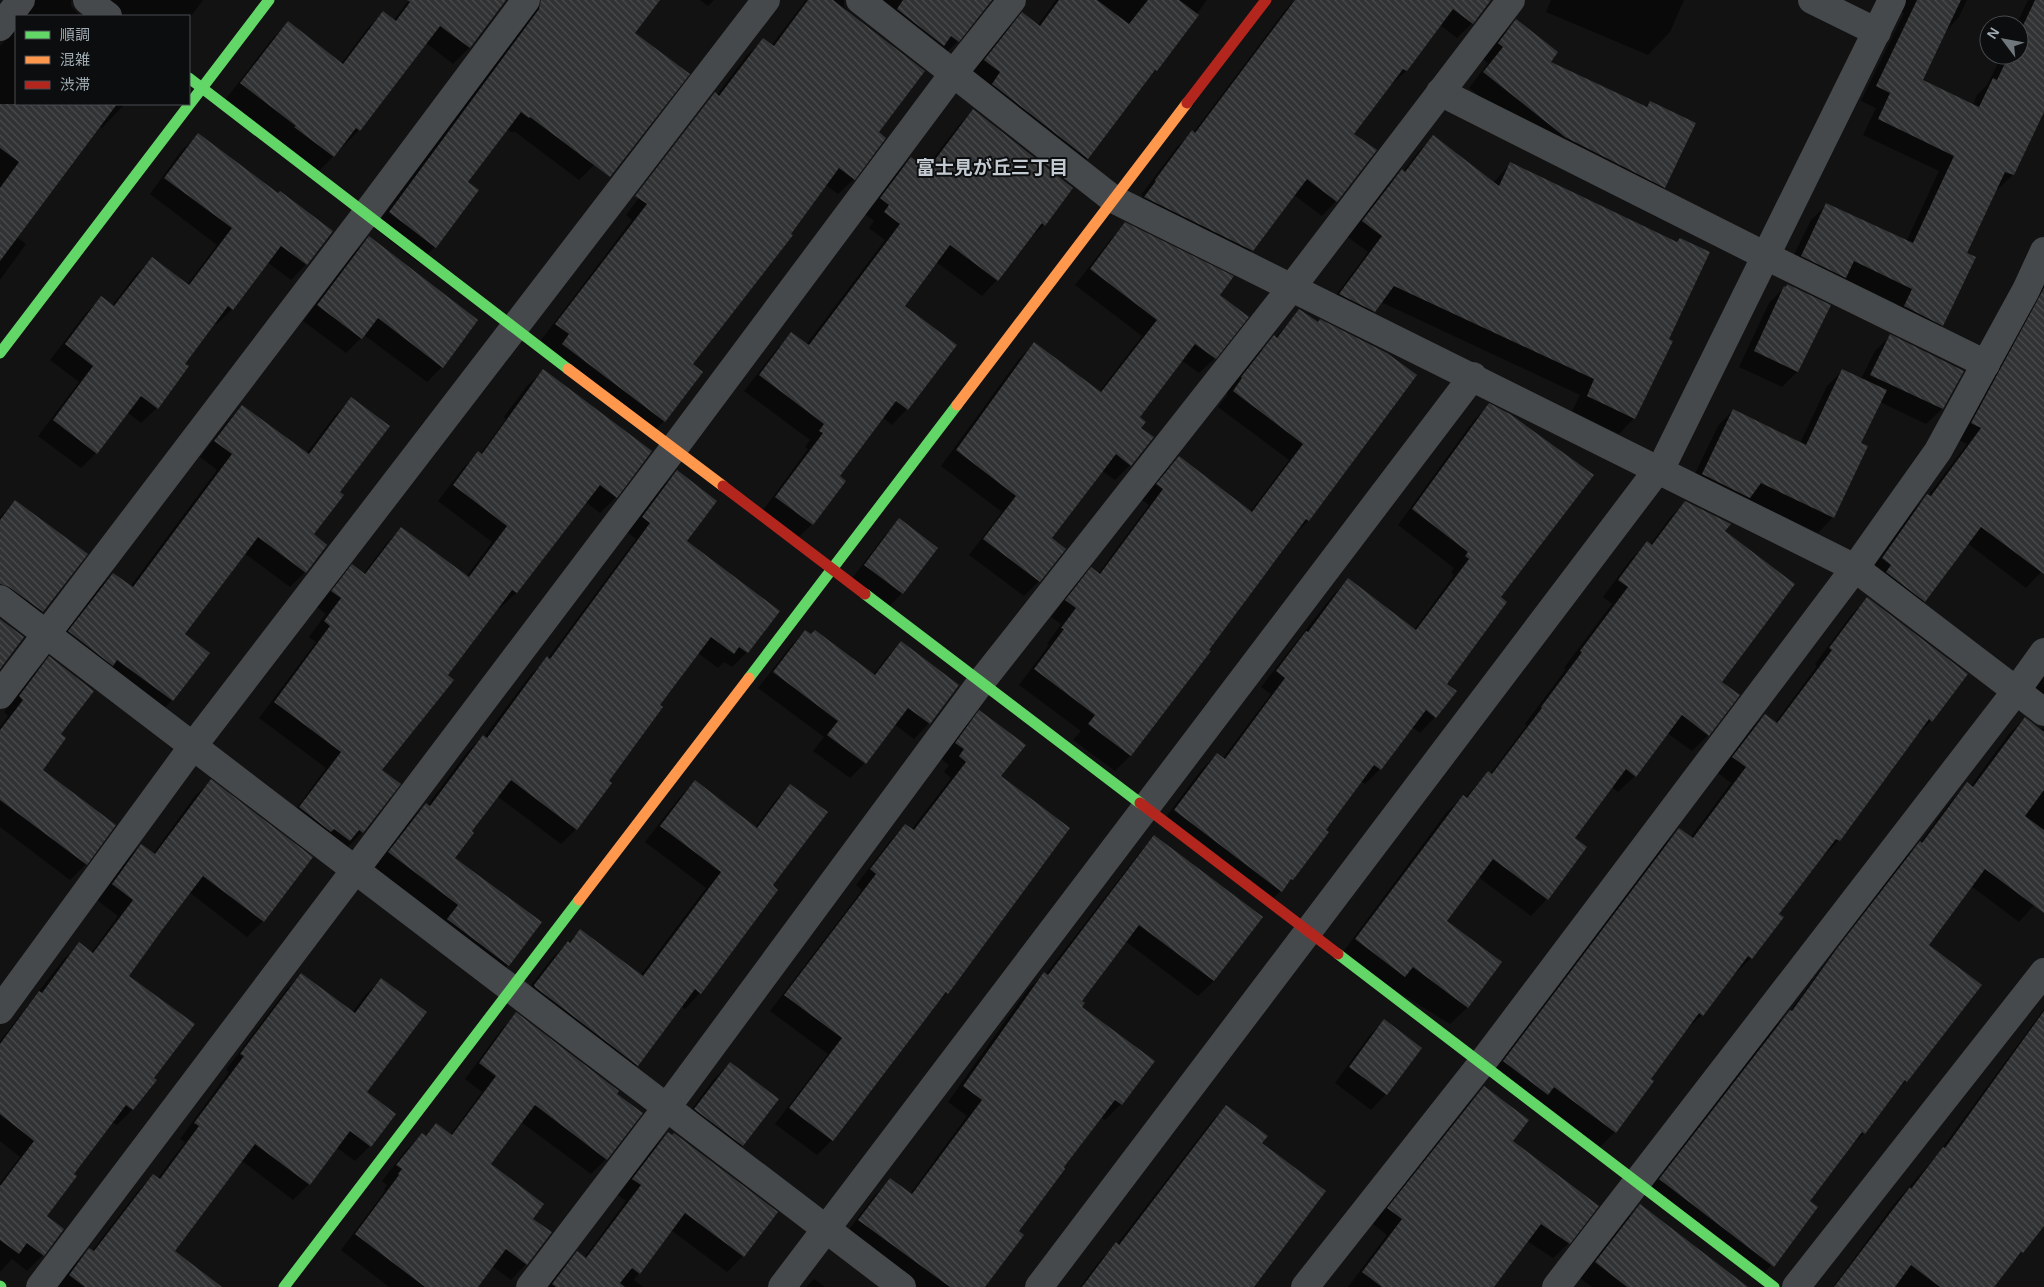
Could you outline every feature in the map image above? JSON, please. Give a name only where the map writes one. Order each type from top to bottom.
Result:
[{"type":"street","points":[[0,27],[21,0]]},
{"type":"street","points":[[87,0],[107,15]]},
{"type":"street","points":[[190,102],[269,0]]},
{"type":"street","points":[[0,695],[366,214],[526,0]]},
{"type":"street","points":[[0,1010],[193,746],[766,0]]},
{"type":"street","points":[[860,0],[1113,199],[1473,376],[1855,568],[2044,712]]},
{"type":"street","points":[[40,1287],[674,448],[953,74],[1012,0]]},
{"type":"street","points":[[284,1287],[1266,0]]},
{"type":"street","points":[[530,1287],[667,1107],[981,682],[1292,287],[1511,0]]},
{"type":"street","points":[[1812,0],[1877,32]]},
{"type":"street","points":[[1039,1287],[1665,460],[1892,0]]},
{"type":"street","points":[[190,79],[514,328],[1774,1287]]},
{"type":"street","points":[[1440,92],[1986,364]]},
{"type":"street","points":[[0,352],[188,105]]},
{"type":"street","points":[[1305,1287],[1482,1063],[1855,568],[1938,451],[2026,290],[2044,250]]},
{"type":"street","points":[[782,1287],[1473,376]]},
{"type":"street","points":[[0,599],[902,1287]]},
{"type":"street","points":[[1556,1287],[2016,691],[2044,652]]},
{"type":"street","points":[[1796,1287],[2044,972]]},
{"type":"building","points":[[407,0],[506,0],[470,48],[440,26],[360,131],[356,128],[334,157],[240,83],[288,21],[343,64],[383,11],[396,21],[410,2]]},
{"type":"building","points":[[541,0],[660,0],[635,33],[690,74],[610,177],[521,112],[468,182],[479,190],[436,248],[389,212],[539,9]]},
{"type":"building","points":[[808,0],[833,0],[925,71],[879,132],[886,138],[855,180],[839,168],[791,234],[793,235],[693,364],[703,372],[665,422],[562,344],[569,334],[555,324],[647,204],[635,196],[715,92],[719,96],[763,38],[774,46]]},
{"type":"building","points":[[903,0],[992,0],[959,42],[951,36],[944,46],[897,9]]},
{"type":"building","points":[[1059,0],[1097,0],[1129,24],[1148,0],[1179,0],[1199,15],[1088,159],[992,84],[1000,72],[984,60],[1022,12],[1040,26]]},
{"type":"building","points":[[1295,0],[1491,0],[1473,24],[1453,9],[1407,71],[1403,69],[1354,134],[1377,150],[1337,202],[1307,179],[1253,251],[1144,197],[1192,130],[1195,133]]},
{"type":"building","points":[[1917,0],[1961,0],[1923,80],[1979,107],[1993,78],[1997,80],[2004,65],[2029,65],[2028,15],[2035,0],[2044,0],[2044,112],[2014,175],[2005,172],[1967,253],[1976,257],[1943,326],[1904,306],[1912,289],[1854,261],[1846,278],[1801,256],[1826,203],[1913,243],[1954,156],[1878,119],[1890,93],[1876,86]]},
{"type":"building","points":[[1516,19],[1558,52],[1551,62],[1647,107],[1650,101],[1696,123],[1665,188],[1565,137],[1483,72],[1503,47],[1498,43]]},
{"type":"building","points":[[0,104],[116,105],[0,261],[0,188],[19,162],[0,148]]},
{"type":"building","points":[[973,109],[1073,188],[1045,226],[1042,223],[998,281],[950,245],[905,306],[957,345],[908,410],[896,401],[840,476],[846,481],[813,525],[775,497],[823,433],[819,431],[824,424],[759,375],[791,332],[809,345],[900,224],[884,212],[889,205],[880,198],[911,157],[928,169]]},
{"type":"building","points":[[198,133],[278,193],[280,191],[333,231],[307,265],[281,246],[233,310],[228,306],[185,364],[189,366],[158,409],[141,396],[97,454],[53,420],[93,366],[65,344],[101,296],[114,306],[152,257],[189,285],[232,228],[164,178]]},
{"type":"building","points":[[1433,135],[1499,186],[1510,162],[1677,242],[1680,238],[1710,252],[1669,339],[1673,341],[1635,419],[1587,396],[1594,379],[1394,286],[1375,312],[1339,294],[1382,236],[1362,221],[1402,169],[1405,172]]},
{"type":"building","points":[[1125,222],[1234,276],[1220,295],[1249,317],[1216,359],[1195,344],[1140,417],[1146,422],[1141,428],[1154,437],[1131,466],[1116,454],[1052,538],[1066,549],[1040,582],[983,539],[1016,496],[956,450],[1034,342],[1101,392],[1157,320],[1090,269]]},
{"type":"building","points":[[369,236],[478,320],[443,368],[378,318],[362,339],[317,305]]},
{"type":"building","points":[[1787,284],[1831,305],[1798,372],[1754,351],[1784,286],[1786,287]]},
{"type":"building","points":[[2044,288],[2044,574],[1981,527],[1925,602],[1886,572],[1891,565],[1882,558],[1927,494],[1931,496],[1981,428],[1971,423]]},
{"type":"building","points":[[1299,309],[1318,322],[1320,319],[1387,353],[1417,375],[1309,521],[1306,519],[1209,650],[1211,651],[1131,756],[1088,724],[1095,715],[1034,669],[1064,629],[1061,628],[1076,608],[1065,600],[1091,567],[1100,574],[1163,489],[1156,484],[1179,456],[1252,512],[1303,444],[1233,391],[1241,377],[1274,335],[1277,338]]},
{"type":"building","points":[[1890,334],[1964,371],[1943,409],[1870,375]]},
{"type":"building","points":[[543,369],[652,451],[617,498],[600,485],[517,593],[512,590],[448,675],[454,680],[382,770],[401,784],[363,833],[359,830],[350,841],[334,829],[331,832],[299,807],[341,752],[274,702],[330,626],[324,621],[341,598],[331,591],[352,564],[365,574],[401,527],[469,577],[507,526],[453,485],[478,451],[482,454]]},
{"type":"building","points":[[1842,369],[1887,390],[1861,443],[1868,446],[1834,518],[1761,483],[1750,498],[1702,474],[1733,409],[1806,445]]},
{"type":"building","points":[[351,397],[390,426],[340,492],[344,495],[314,534],[327,545],[306,573],[258,537],[185,634],[210,653],[173,701],[117,660],[113,666],[68,631],[113,573],[133,587],[232,454],[214,441],[242,405],[309,454]]},
{"type":"building","points":[[1489,403],[1510,414],[1594,475],[1501,597],[1507,602],[1447,684],[1457,691],[1436,718],[1426,710],[1381,770],[1374,765],[1326,830],[1329,832],[1282,892],[1174,810],[1217,753],[1225,759],[1285,678],[1276,671],[1348,578],[1416,630],[1469,559],[1465,556],[1468,552],[1412,509]]},
{"type":"building","points":[[677,470],[717,501],[687,541],[780,611],[748,653],[739,647],[734,654],[711,637],[660,705],[663,707],[609,781],[612,783],[577,830],[511,780],[472,831],[474,833],[455,858],[542,922],[509,966],[447,919],[458,905],[388,852],[426,803],[430,806],[483,735],[487,738],[547,656],[550,659],[650,523],[642,517]]},
{"type":"building","points":[[15,500],[88,554],[43,612],[9,587],[0,584],[0,520]]},
{"type":"building","points":[[1685,501],[1731,524],[1725,531],[1795,584],[1722,682],[1740,695],[1709,736],[1682,715],[1636,777],[1626,769],[1575,838],[1587,847],[1548,900],[1493,859],[1447,921],[1502,962],[1468,1008],[1413,967],[1405,977],[1355,939],[1463,795],[1467,798],[1488,771],[1492,774],[1542,708],[1582,652],[1580,651],[1628,587],[1618,580],[1647,541],[1652,545]]},
{"type":"building","points":[[899,518],[938,548],[903,594],[864,565]]},
{"type":"building","points":[[1867,597],[1968,674],[1932,722],[1929,719],[1840,841],[1836,839],[1779,914],[1784,917],[1752,959],[1748,956],[1703,1016],[1699,1013],[1651,1079],[1654,1081],[1616,1133],[1554,1087],[1548,1095],[1503,1061],[1679,828],[1693,838],[1746,767],[1732,757],[1765,714],[1777,723],[1832,650],[1829,648]]},
{"type":"building","points":[[0,619],[24,637],[0,669]]},
{"type":"building","points":[[805,630],[811,634],[815,630],[875,675],[901,641],[959,685],[930,724],[908,708],[866,764],[827,735],[838,721],[773,672]]},
{"type":"building","points":[[49,656],[94,691],[61,734],[66,738],[43,770],[116,825],[87,865],[0,800],[0,730],[23,700],[19,696]]},
{"type":"building","points":[[979,710],[1026,745],[1001,776],[1070,828],[948,994],[946,992],[833,1141],[789,1108],[842,1038],[784,995],[876,874],[870,869],[905,824],[914,830],[966,762],[959,756],[964,749],[955,743]]},
{"type":"building","points":[[2025,717],[2044,732],[2044,790],[2025,816],[2044,830],[2044,913],[1985,869],[1929,945],[1982,985],[1907,1082],[1905,1080],[1865,1134],[1862,1132],[1810,1201],[1818,1207],[1774,1267],[1659,1179],[1790,1010],[1792,1011],[1838,947],[1920,841],[1922,843],[1967,782],[1973,787]]},
{"type":"building","points":[[211,779],[313,857],[264,922],[203,876],[162,930],[129,976],[195,1024],[154,1078],[157,1080],[133,1110],[126,1105],[74,1174],[77,1176],[47,1216],[64,1229],[44,1256],[27,1243],[19,1254],[0,1240],[0,1186],[34,1141],[0,1114],[0,1044],[39,991],[42,993],[79,942],[93,953],[133,900],[112,884],[141,844],[155,854]]},
{"type":"building","points":[[695,780],[757,828],[790,784],[828,812],[773,885],[778,890],[701,994],[695,989],[638,1066],[534,985],[568,941],[570,943],[580,929],[643,976],[721,872],[660,826]]},
{"type":"building","points":[[1154,835],[1263,917],[1214,981],[1139,925],[1082,1001],[1085,1003],[1082,1007],[1155,1061],[1122,1105],[1115,1100],[1064,1167],[1065,1169],[1019,1231],[1024,1235],[985,1287],[950,1287],[858,1220],[890,1178],[912,1194],[982,1100],[963,1086],[1044,972],[1048,975]]},
{"type":"building","points":[[301,973],[355,1013],[381,978],[427,1012],[367,1092],[396,1114],[371,1147],[350,1131],[310,1185],[255,1144],[175,1251],[222,1287],[85,1287],[69,1275],[89,1248],[94,1251],[153,1174],[160,1179],[199,1126],[194,1123],[244,1056],[240,1054]]},
{"type":"building","points":[[2044,1011],[2044,1226],[1994,1287],[1940,1287],[1911,1265],[1895,1287],[1834,1287],[1910,1187],[1911,1189],[1943,1147],[1945,1148]]},
{"type":"building","points":[[516,1012],[619,1091],[617,1094],[643,1113],[607,1160],[535,1105],[491,1164],[544,1204],[533,1219],[552,1232],[527,1265],[506,1249],[478,1287],[425,1287],[355,1234],[399,1175],[402,1169],[396,1165],[422,1133],[426,1136],[436,1123],[452,1135],[496,1076],[479,1063]]},
{"type":"building","points":[[1384,1019],[1422,1048],[1387,1095],[1349,1067]]},
{"type":"building","points":[[730,1062],[779,1099],[743,1146],[694,1109]]},
{"type":"building","points":[[1484,1086],[1529,1120],[1513,1141],[1599,1206],[1570,1244],[1541,1224],[1494,1287],[1382,1287],[1362,1272],[1402,1219],[1387,1208]]},
{"type":"building","points":[[1226,1105],[1268,1136],[1262,1143],[1326,1191],[1254,1287],[1082,1287],[1116,1242],[1119,1245]]},
{"type":"building","points":[[668,1132],[672,1135],[674,1133],[778,1212],[744,1257],[685,1213],[640,1274],[632,1268],[620,1283],[625,1287],[556,1287],[552,1284],[577,1251],[586,1258],[641,1185],[632,1179]]},
{"type":"building","points":[[1640,1204],[1748,1287],[1627,1287],[1595,1262]]},
{"type":"traffic: fast","points":[[190,104],[269,0]]},
{"type":"traffic: fast","points":[[190,79],[568,369]]},
{"type":"traffic: fast","points":[[0,353],[189,105]]},
{"type":"traffic: fast","points":[[749,678],[957,405]]},
{"type":"traffic: fast","points":[[865,594],[1140,803]]},
{"type":"traffic: fast","points":[[284,1287],[579,900]]},
{"type":"traffic: fast","points":[[1338,954],[1774,1287]]},
{"type":"traffic: slow","points":[[957,405],[1187,103]]},
{"type":"traffic: slow","points":[[568,369],[723,486]]},
{"type":"traffic: slow","points":[[579,900],[749,678]]},
{"type":"traffic: jam","points":[[1187,103],[1266,0]]},
{"type":"traffic: jam","points":[[723,486],[865,594]]},
{"type":"traffic: jam","points":[[1140,803],[1338,954]]},
{"type":"district","name":"富士見が丘三丁目","points":[[992,167]]}]
